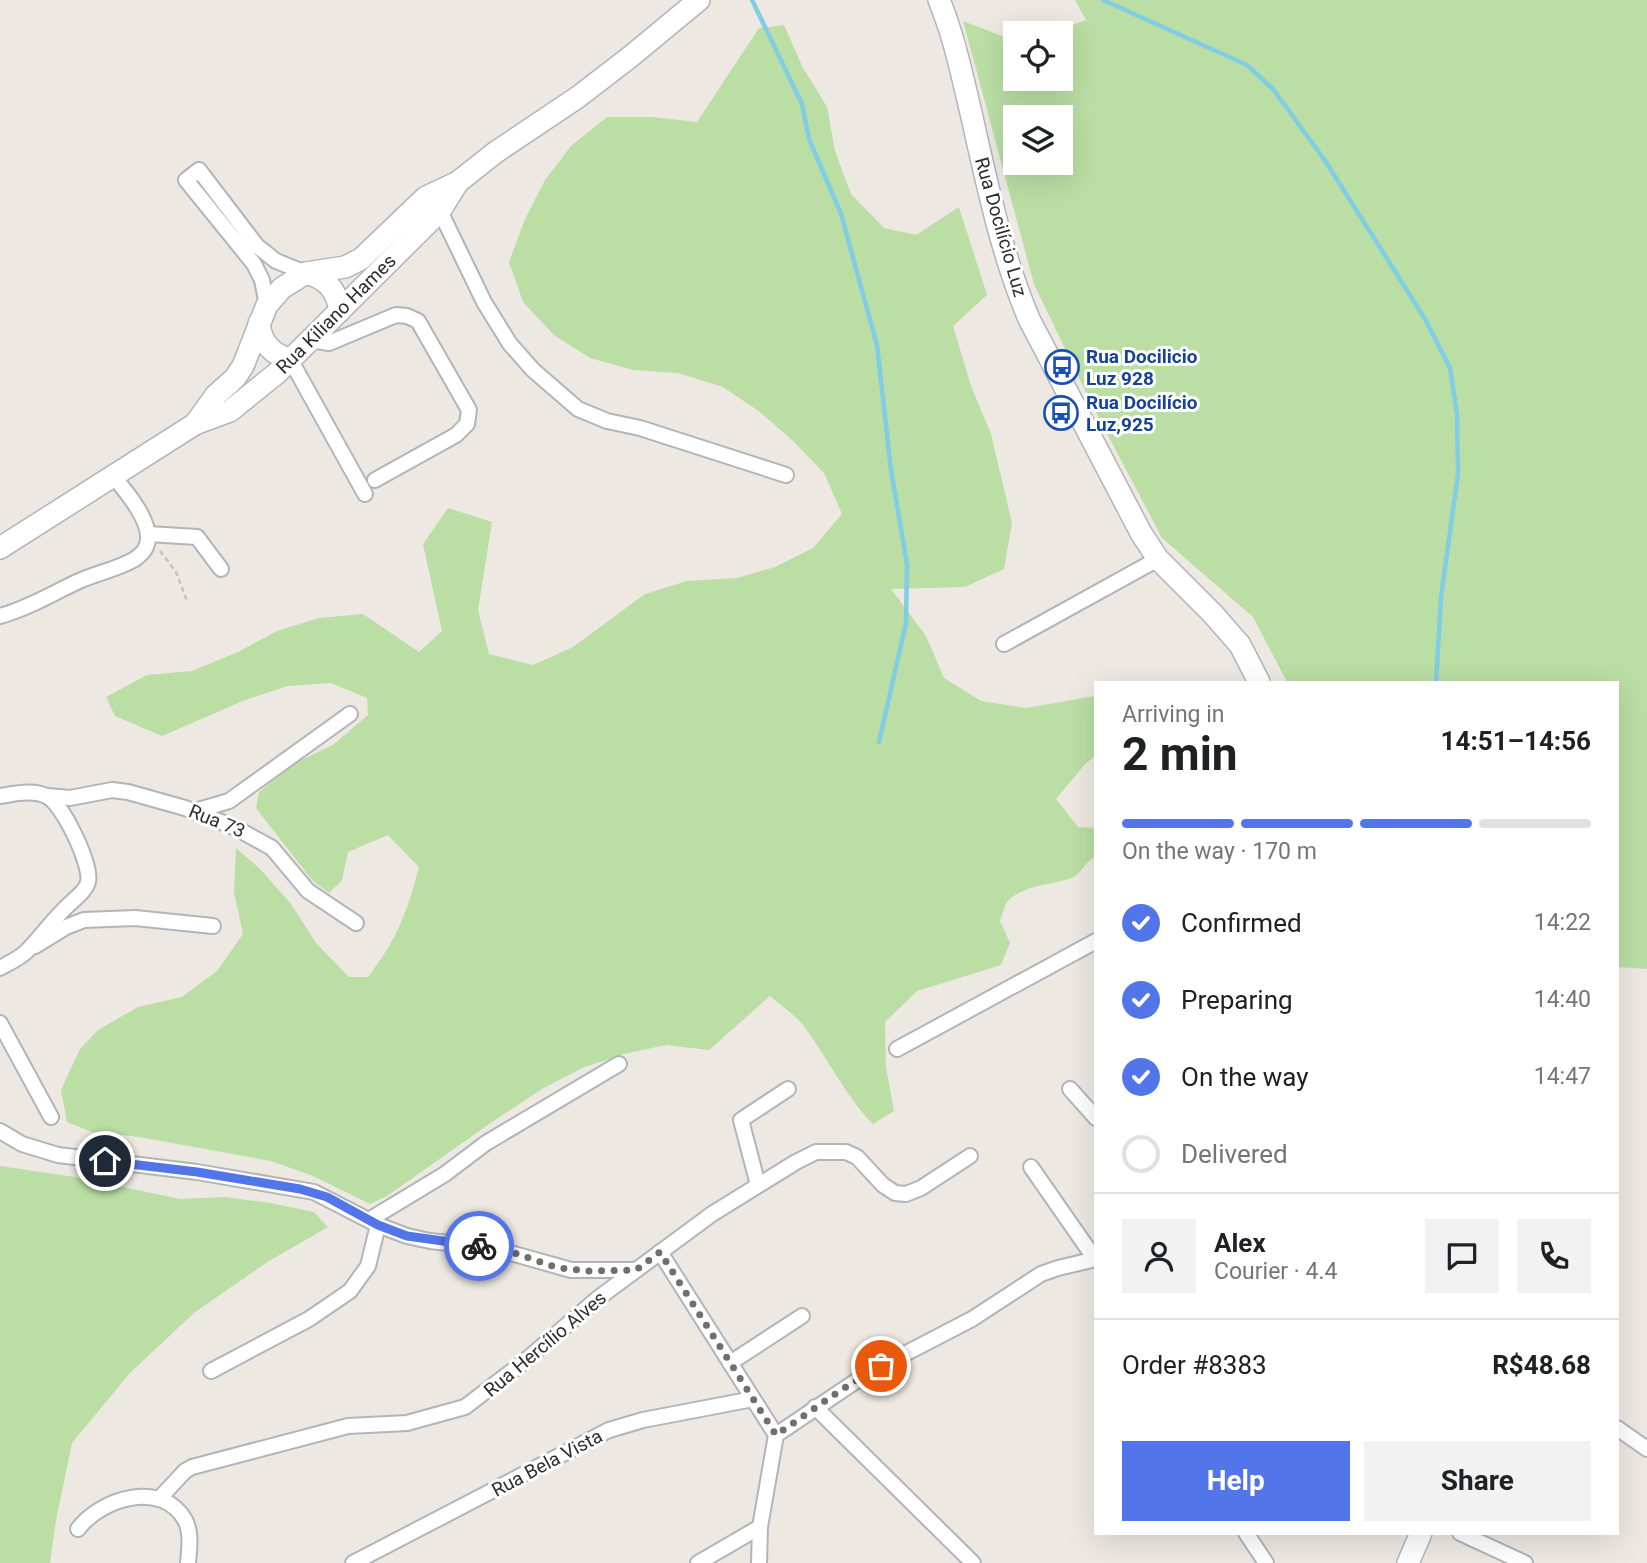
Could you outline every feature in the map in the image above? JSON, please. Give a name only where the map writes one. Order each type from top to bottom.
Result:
[{"type":"main road","name":"Rua Kiliano Hames","points":[[195,424],[243,366],[263,314],[282,288],[306,273],[345,267],[361,259],[426,197],[458,182],[620,65],[699,0]]},
{"type":"main road","name":"Rua Docilício Luz","points":[[940,0],[961,68],[993,212],[1016,290],[1044,352],[1141,533],[1158,559],[1224,625],[1248,658],[1259,681]]},
{"type":"main road","name":"Rua Kiliano Hames","points":[[0,548],[195,424],[230,411],[253,394],[440,211],[458,182]]},
{"type":"main road","points":[[306,273],[320,277],[331,286],[336,293],[340,310]]},
{"type":"main road","points":[[263,314],[262,337],[270,349],[290,359]]},
{"type":"main road","points":[[1408,1563],[1419,1535]]},
{"type":"street","points":[[263,314],[262,280],[254,264],[186,180],[199,170],[266,254],[285,266],[306,273]]},
{"type":"street","points":[[440,211],[484,302],[510,344],[533,370],[578,409],[607,421],[640,428],[786,475]]},
{"type":"street","points":[[311,340],[329,342],[396,315],[407,316],[418,321],[469,410],[467,424],[456,435],[375,480]]},
{"type":"street","points":[[290,359],[365,494]]},
{"type":"street","points":[[0,616],[43,601],[77,582],[134,559],[146,548],[148,537],[131,498],[113,476]]},
{"type":"street","points":[[148,537],[197,537],[220,569]]},
{"type":"street","points":[[1004,644],[1158,559]]},
{"type":"street","points":[[195,811],[229,801],[350,715]]},
{"type":"street","name":"Rua 73","points":[[0,796],[21,793],[70,798],[112,790],[195,811],[256,838],[272,849],[308,891],[356,923]]},
{"type":"street","points":[[28,950],[49,923],[83,892],[88,882],[86,861],[58,805],[47,796]]},
{"type":"street","points":[[0,968],[66,927],[84,920],[135,918],[213,926]]},
{"type":"street","points":[[897,1049],[1094,942]]},
{"type":"street","points":[[0,1023],[51,1117]]},
{"type":"street","points":[[211,1371],[309,1319],[350,1291],[368,1266],[373,1222],[486,1143],[618,1065]]},
{"type":"street","points":[[758,1185],[741,1120],[788,1089]]},
{"type":"street","points":[[1070,1089],[1094,1116]]},
{"type":"street","points":[[0,1131],[22,1144],[58,1155],[197,1172],[300,1189],[327,1197],[373,1222],[407,1236],[501,1249],[571,1270],[636,1270]]},
{"type":"street","name":"Rua Hercílio Alves","points":[[159,1499],[192,1467],[348,1426],[407,1423],[465,1407],[575,1321],[597,1299],[712,1214],[816,1152],[830,1150],[857,1157],[895,1194],[906,1194],[921,1188],[970,1156]]},
{"type":"street","points":[[1031,1167],[1094,1258]]},
{"type":"street","points":[[660,1252],[776,1435],[760,1527],[759,1563]]},
{"type":"street","points":[[776,1435],[868,1373],[972,1319],[1041,1275],[1094,1259]]},
{"type":"street","points":[[730,1363],[802,1316]]},
{"type":"street","name":"Rua Bela Vista","points":[[353,1563],[609,1430],[643,1420],[753,1399]]},
{"type":"street","points":[[815,1407],[974,1563]]},
{"type":"street","points":[[1619,1429],[1647,1449]]},
{"type":"street","points":[[78,1529],[97,1512],[131,1496],[159,1499],[172,1506],[184,1518],[190,1538],[188,1563]]},
{"type":"street","points":[[698,1563],[760,1527]]},
{"type":"street","points":[[1247,1535],[1266,1563]]},
{"type":"street","points":[[1464,1535],[1525,1563]]},
{"type":"path","points":[[148,537],[169,562],[187,601]]},
{"type":"green space","points":[[1075,0],[1647,0],[1647,969],[1619,967],[1619,681],[1286,681],[1253,617],[1162,538],[1091,403],[1034,284],[1005,175],[1073,175],[1073,105],[1003,105],[1003,169],[963,21],[1003,36],[1003,91],[1073,91],[1073,25],[1086,20]]},
{"type":"green space","points":[[784,25],[802,66],[827,107],[835,151],[851,194],[884,228],[916,235],[959,207],[987,295],[953,326],[971,386],[991,434],[1012,523],[1004,569],[965,587],[891,589],[926,636],[944,678],[981,701],[1026,708],[1094,696],[1094,757],[1056,799],[1078,827],[1094,828],[1094,858],[1074,876],[1021,892],[1008,901],[1000,921],[1010,943],[1001,965],[917,991],[885,1022],[886,1067],[894,1111],[873,1124],[853,1100],[803,1025],[770,996],[709,1050],[666,1045],[624,1054],[582,1068],[542,1089],[387,1196],[370,1204],[313,1176],[271,1161],[139,1137],[92,1132],[67,1122],[61,1090],[80,1049],[98,1030],[138,1007],[182,997],[217,971],[243,934],[234,892],[236,848],[261,870],[291,904],[316,943],[349,977],[368,977],[387,950],[405,912],[419,867],[388,835],[348,852],[342,880],[329,893],[312,880],[256,808],[259,792],[293,764],[333,745],[368,715],[367,698],[331,683],[288,686],[245,700],[162,736],[115,716],[106,697],[147,675],[192,671],[238,652],[277,631],[319,618],[363,614],[419,652],[442,631],[423,544],[448,508],[492,522],[478,610],[489,654],[533,665],[573,647],[645,594],[687,581],[737,578],[775,567],[813,548],[842,514],[824,473],[760,412],[723,387],[678,373],[633,370],[590,358],[554,335],[523,302],[509,262],[525,219],[545,180],[571,146],[607,117],[652,117],[697,122],[759,28]]},
{"type":"green space","points":[[0,1166],[75,1177],[180,1199],[225,1197],[270,1203],[314,1212],[328,1227],[269,1261],[195,1312],[130,1373],[72,1443],[50,1563],[0,1563]]},
{"type":"waterway","points":[[752,0],[802,104],[809,139],[841,214],[877,345],[891,470],[907,564],[906,623],[879,742]]},
{"type":"waterway","points":[[1103,0],[1247,65],[1273,89],[1326,162],[1425,319],[1450,368],[1457,414],[1458,474],[1441,597],[1436,681]]},
{"type":"way so far","points":[[479,1246],[509,1251],[558,1268],[589,1271],[636,1270],[660,1252],[776,1435],[881,1366]]},
{"type":"place","name":"Rua Docilicio Luz 928","points":[[1062,367]]},
{"type":"place","name":"Rua Docilício Luz,925","points":[[1061,413]]},
{"type":"route","points":[[105,1161],[197,1172],[314,1192],[378,1225],[407,1236],[479,1246]]}]
